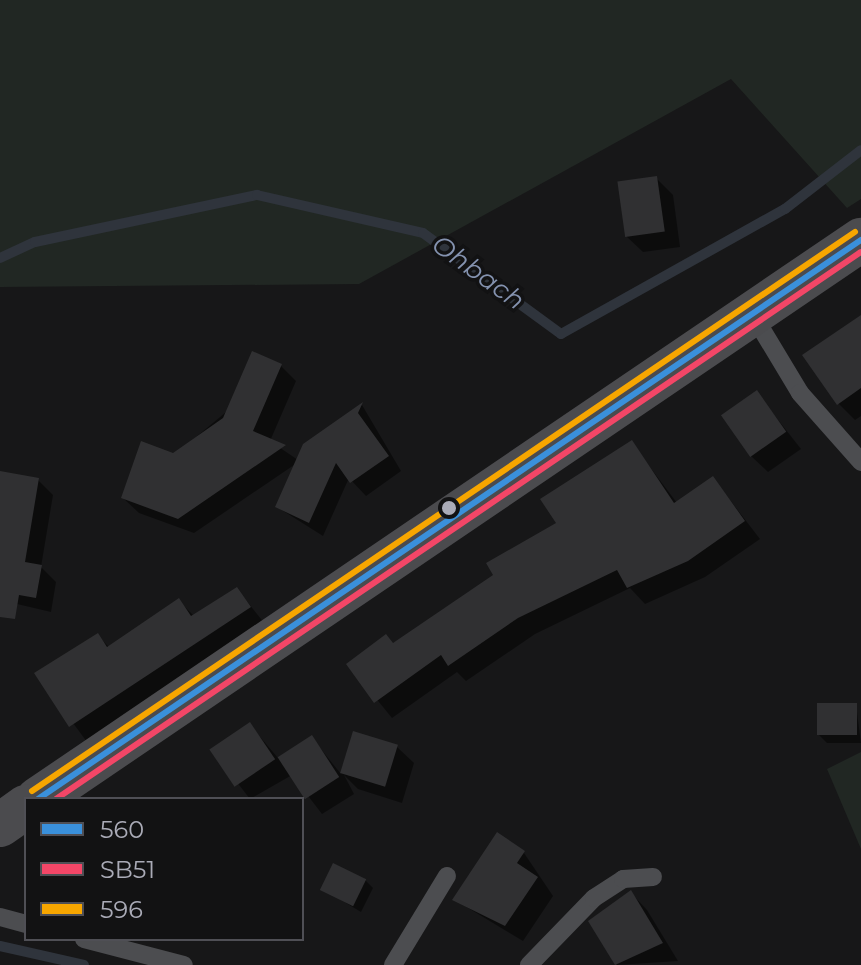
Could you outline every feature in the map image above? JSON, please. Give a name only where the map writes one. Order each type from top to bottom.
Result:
[{"type":"main road","points":[[41,797],[861,240]]},
{"type":"main road","points":[[0,825],[24,808]]},
{"type":"lane","points":[[752,313],[800,393],[861,462]]},
{"type":"lane","points":[[393,965],[447,876]]},
{"type":"lane","points":[[529,965],[594,898],[623,879],[653,877]]},
{"type":"lane","points":[[0,917],[24,923]]},
{"type":"lane","points":[[92,941],[184,965]]},
{"type":"shaded area","points":[[0,0],[861,0],[861,199],[847,208],[731,79],[359,284],[0,287]]},
{"type":"shaded area","points":[[861,752],[861,849],[827,769]]},
{"type":"building","points":[[657,176],[665,231],[625,237],[617,182]]},
{"type":"building","points":[[861,315],[861,388],[837,405],[802,355]]},
{"type":"building","points":[[252,351],[282,364],[253,431],[286,445],[178,519],[121,498],[141,441],[173,453],[223,418]]},
{"type":"building","points":[[757,390],[786,432],[750,457],[721,415]]},
{"type":"building","points":[[363,402],[358,413],[389,456],[350,483],[336,463],[309,523],[275,507],[303,444]]},
{"type":"building","points":[[632,440],[674,503],[713,476],[745,521],[688,561],[627,588],[617,570],[518,618],[448,666],[441,655],[374,703],[346,664],[386,634],[393,643],[493,575],[486,563],[556,523],[540,499]]},
{"type":"building","points":[[0,471],[39,478],[25,562],[42,565],[36,598],[19,595],[15,619],[0,617]]},
{"type":"building","points":[[237,587],[251,607],[69,727],[34,673],[98,633],[107,647],[179,598],[191,616]]},
{"type":"building","points":[[817,703],[857,703],[857,735],[817,735]]},
{"type":"building","points":[[250,722],[275,759],[235,787],[209,749]]},
{"type":"building","points":[[353,731],[398,745],[385,787],[340,773]]},
{"type":"building","points":[[312,735],[339,777],[305,799],[278,757]]},
{"type":"building","points":[[497,832],[525,851],[517,863],[538,877],[505,926],[452,900]]},
{"type":"building","points":[[333,863],[366,879],[353,906],[320,890]]},
{"type":"building","points":[[631,890],[663,943],[615,965],[588,921]]},
{"type":"waterway","name":"Ohbach","points":[[0,258],[35,242],[257,195],[423,233],[561,334],[785,209],[861,150]]},
{"type":"waterway","points":[[0,946],[84,965]]},
{"type":"transit line","name":"596","points":[[32,791],[855,232]]},
{"type":"transit line","name":"560","points":[[41,797],[861,240]]},
{"type":"transit line","name":"SB51","points":[[59,797],[861,252]]}]
